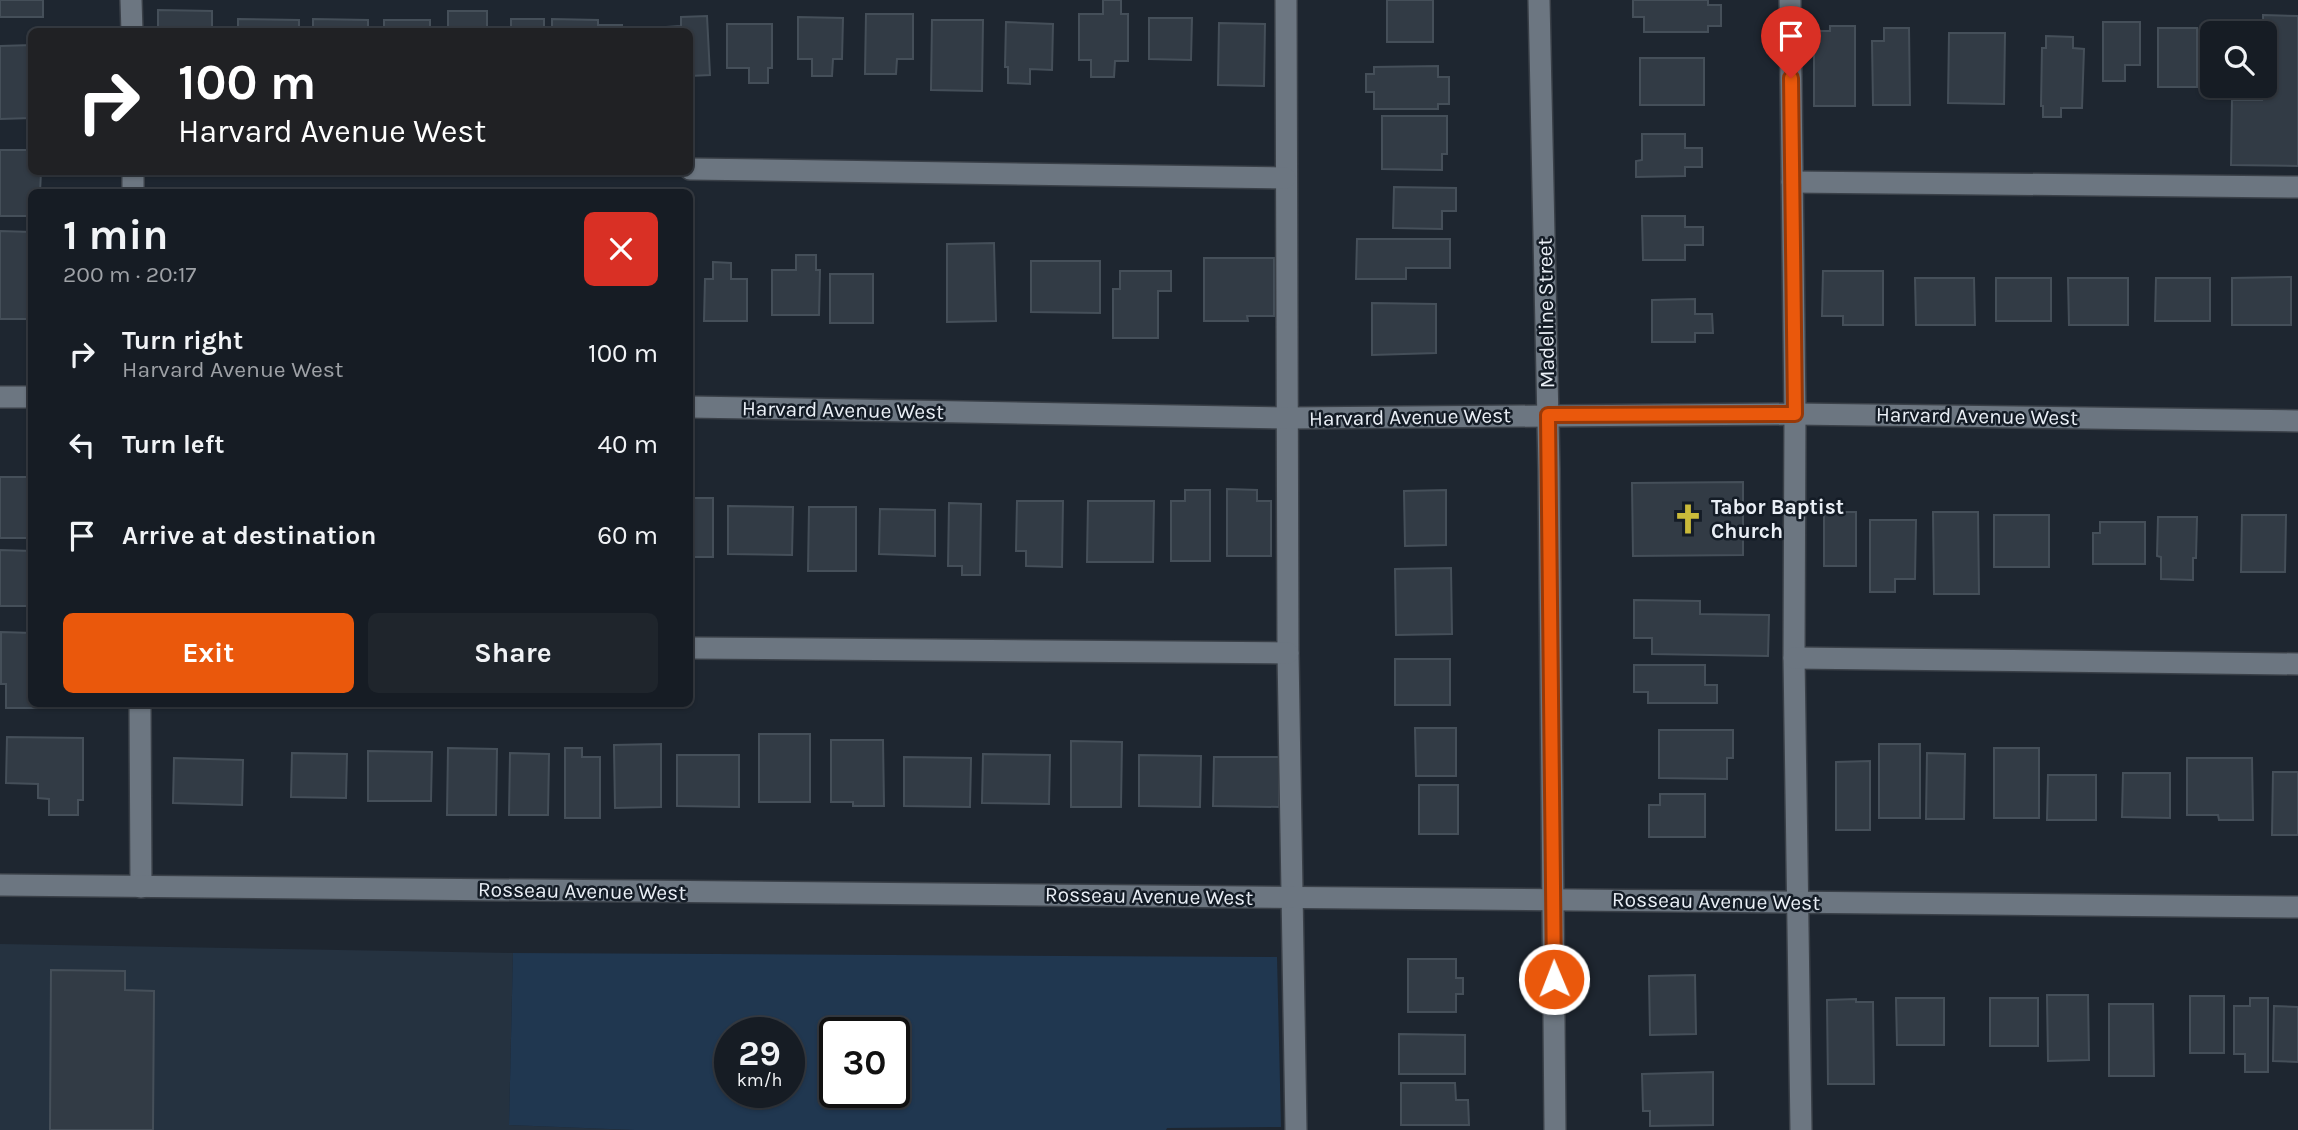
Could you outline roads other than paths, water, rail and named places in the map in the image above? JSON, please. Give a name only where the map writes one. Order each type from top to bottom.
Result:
[{"type":"street","points":[[131,0],[132,28]]},
{"type":"street","points":[[1286,0],[1288,653],[1296,1130]]},
{"type":"street","name":"Madeline Street","points":[[1539,0],[1548,415],[1555,1130]]},
{"type":"street","points":[[1790,0],[1795,414],[1794,658],[1801,1130]]},
{"type":"street","points":[[693,169],[1285,178]]},
{"type":"street","points":[[1793,182],[2298,187]]},
{"type":"street","points":[[0,397],[28,397]]},
{"type":"street","name":"Harvard Avenue West","points":[[693,407],[1288,418],[1795,414],[2298,421]]},
{"type":"street","points":[[693,648],[1288,653]]},
{"type":"street","points":[[1794,658],[2298,664]]},
{"type":"street","points":[[140,707],[141,887]]},
{"type":"street","name":"Rosseau Avenue West","points":[[0,886],[2298,907]]},
{"type":"place","name":"Tabor Baptist Church","points":[[1688,519]]}]
